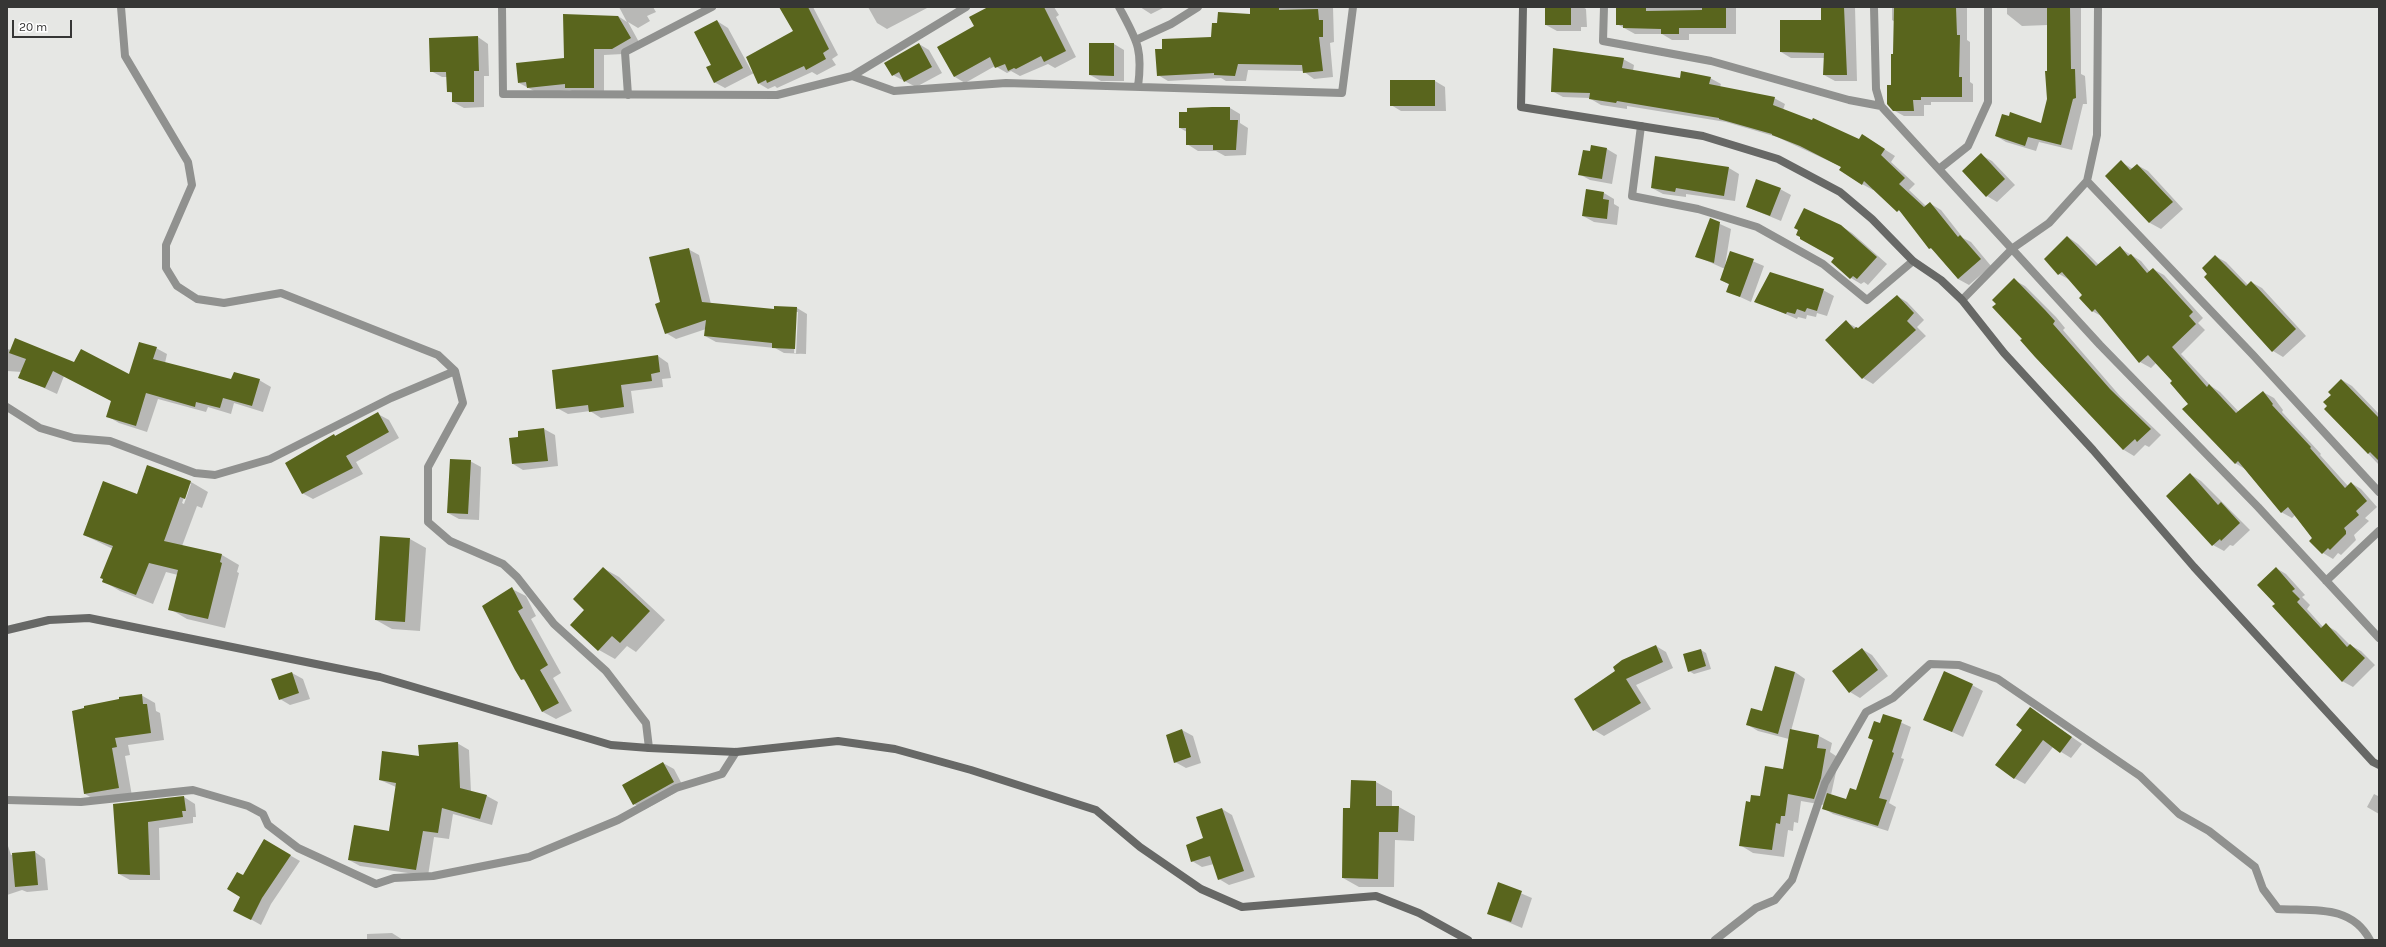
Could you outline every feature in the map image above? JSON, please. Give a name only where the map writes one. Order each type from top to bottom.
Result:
[{"type":"street","points":[[121,7],[125,56],[188,162],[192,184],[166,245],[166,268],[178,286],[197,299],[224,303],[281,293],[438,355],[455,371],[463,403],[428,467],[428,522],[450,540],[503,564],[517,577],[554,624],[606,671],[620,688],[646,723],[649,748]]},
{"type":"street","points":[[502,7],[504,94],[628,95],[776,95],[852,76],[966,7]]},
{"type":"street","points":[[628,95],[625,52],[712,7]]},
{"type":"street","points":[[1119,7],[1136,40],[1141,61],[1138,87]]},
{"type":"street","points":[[1136,40],[1171,24],[1198,7]]},
{"type":"street","points":[[852,76],[894,91],[1006,83],[1342,93],[1353,7]]},
{"type":"street","points":[[1522,7],[1521,107],[1703,136],[1778,159],[1840,192],[1872,219],[1913,261],[1941,280],[1962,300],[2004,353],[2093,450],[2194,566],[2357,744],[2379,765]]},
{"type":"street","points":[[1604,7],[1603,41],[1711,61],[1849,100],[1881,106]]},
{"type":"street","points":[[1874,7],[1876,89],[1881,106],[2013,248],[2100,345],[2258,507],[2379,638]]},
{"type":"street","points":[[1939,169],[1968,146],[1988,102],[1988,7]]},
{"type":"street","points":[[1962,300],[2013,248],[2049,223],[2087,181],[2097,135],[2098,7]]},
{"type":"street","points":[[1641,126],[1632,196],[1698,209],[1757,227],[1823,264],[1867,300],[1913,261]]},
{"type":"street","points":[[2087,181],[2253,355],[2379,492]]},
{"type":"street","points":[[7,407],[40,428],[74,438],[110,441],[195,473],[215,475],[270,459],[384,401],[455,371]]},
{"type":"street","points":[[2326,581],[2379,531]]},
{"type":"street","points":[[7,630],[50,620],[89,618],[380,677],[611,744],[649,748],[736,752],[838,741],[895,749],[971,770],[1096,810],[1140,847],[1201,889],[1242,907],[1376,896],[1419,914],[1468,940]]},
{"type":"street","points":[[1715,940],[1756,908],[1775,900],[1792,880],[1825,783],[1866,712],[1893,698],[1930,664],[1959,665],[1998,679],[2140,776],[2179,814],[2209,831],[2255,867],[2263,889],[2278,909],[2336,912],[2353,918],[2366,932],[2370,940]]},
{"type":"street","points":[[7,800],[81,802],[193,790],[248,806],[263,814],[268,825],[298,848],[376,884],[394,878],[433,876],[529,857],[618,820],[676,788],[722,774],[736,752]]},
{"type":"building","points":[[779,7],[808,7],[829,49],[823,53],[826,59],[806,70],[804,66],[767,83],[766,80],[758,84],[746,57],[793,31]]},
{"type":"building","points":[[988,7],[1044,7],[1066,51],[1044,62],[1041,56],[1016,69],[1014,68],[1008,71],[1005,64],[995,68],[990,57],[954,77],[937,47],[974,26],[969,17]]},
{"type":"building","points":[[1250,7],[1279,7],[1279,10],[1318,9],[1319,20],[1323,20],[1323,37],[1319,37],[1323,71],[1303,73],[1302,65],[1238,64],[1235,76],[1214,75],[1214,73],[1157,76],[1155,49],[1162,49],[1162,39],[1211,37],[1212,23],[1217,23],[1218,12],[1250,14]]},
{"type":"building","points":[[1545,7],[1571,7],[1571,25],[1545,25]]},
{"type":"building","points":[[1616,7],[1646,7],[1646,11],[1702,10],[1702,7],[1726,7],[1726,28],[1679,28],[1679,34],[1661,34],[1661,29],[1623,28],[1623,25],[1616,25]]},
{"type":"building","points":[[1821,7],[1844,7],[1847,75],[1823,75],[1824,53],[1780,52],[1780,20],[1821,20]]},
{"type":"building","points":[[1894,7],[1956,7],[1957,35],[1960,35],[1959,77],[1962,77],[1962,97],[1921,97],[1921,100],[1913,100],[1914,111],[1893,111],[1887,104],[1887,85],[1891,85]]},
{"type":"building","points":[[2047,7],[2070,7],[2071,69],[2075,69],[2076,98],[2073,99],[2061,145],[2028,137],[2025,146],[1995,136],[2002,114],[2009,116],[2010,112],[2041,123],[2047,99],[2045,71],[2047,71]]},
{"type":"building","points":[[563,14],[618,16],[631,38],[612,49],[594,49],[594,88],[565,88],[565,84],[527,88],[526,82],[518,83],[516,63],[564,58]]},
{"type":"building","points":[[717,20],[743,68],[714,83],[706,67],[711,65],[694,32]]},
{"type":"building","points":[[478,36],[479,71],[474,71],[474,102],[452,102],[452,92],[447,92],[446,72],[430,72],[429,38]]},
{"type":"building","points":[[919,43],[932,67],[904,82],[899,72],[892,76],[884,63]]},
{"type":"building","points":[[1089,43],[1114,43],[1114,76],[1089,75]]},
{"type":"building","points":[[1553,48],[1624,58],[1622,68],[1680,78],[1681,71],[1711,77],[1709,84],[1775,97],[1773,105],[1812,120],[1813,118],[1859,139],[1862,134],[1885,149],[1881,155],[1905,178],[1899,184],[1924,207],[1930,202],[1958,237],[1960,235],[1981,259],[1958,279],[1931,248],[1929,249],[1899,210],[1897,212],[1864,181],[1862,185],[1839,170],[1841,167],[1800,146],[1772,134],[1719,118],[1617,101],[1616,103],[1589,99],[1590,93],[1551,92]]},
{"type":"building","points":[[1390,80],[1435,80],[1435,106],[1390,106]]},
{"type":"building","points":[[1230,107],[1230,120],[1238,120],[1236,150],[1213,150],[1213,145],[1186,145],[1186,128],[1179,128],[1179,112],[1187,112],[1187,108]]},
{"type":"building","points":[[1591,145],[1607,148],[1602,179],[1578,175],[1583,150],[1590,151]]},
{"type":"building","points":[[1981,153],[2005,179],[1986,197],[1962,171]]},
{"type":"building","points":[[1655,156],[1729,167],[1724,196],[1676,188],[1675,192],[1651,188]]},
{"type":"building","points":[[2121,160],[2130,170],[2137,164],[2173,202],[2149,223],[2105,176]]},
{"type":"building","points":[[1756,179],[1781,188],[1770,216],[1746,207]]},
{"type":"building","points":[[1586,189],[1604,192],[1603,199],[1609,200],[1607,219],[1582,216]]},
{"type":"building","points":[[1804,208],[1841,225],[1877,257],[1857,279],[1853,276],[1850,279],[1831,262],[1834,258],[1800,239],[1800,237],[1796,235],[1798,230],[1794,228]]},
{"type":"building","points":[[1710,218],[1720,222],[1714,263],[1695,257]]},
{"type":"building","points":[[2067,236],[2096,266],[2120,246],[2128,256],[2131,254],[2147,273],[2153,268],[2193,312],[2189,316],[2196,324],[2172,347],[2207,387],[2209,384],[2236,413],[2263,391],[2273,404],[2272,405],[2311,447],[2310,448],[2345,488],[2351,482],[2367,501],[2356,511],[2359,515],[2344,528],[2346,534],[2330,550],[2328,548],[2322,554],[2309,541],[2312,538],[2288,507],[2281,513],[2238,461],[2235,464],[2182,409],[2188,404],[2170,383],[2172,381],[2148,355],[2139,363],[2095,309],[2092,312],[2079,298],[2082,295],[2062,272],[2058,275],[2044,259]]},
{"type":"building","points":[[689,248],[702,302],[774,309],[774,306],[797,307],[795,349],[772,348],[772,343],[704,336],[706,320],[665,334],[655,304],[660,302],[649,257]]},
{"type":"building","points":[[1730,251],[1754,259],[1740,297],[1726,292],[1729,284],[1720,280]]},
{"type":"building","points":[[2215,255],[2246,286],[2251,281],[2296,329],[2272,352],[2204,277],[2207,274],[2202,268]]},
{"type":"building","points":[[1770,272],[1824,289],[1817,311],[1807,308],[1805,312],[1797,309],[1795,314],[1787,312],[1786,314],[1754,302]]},
{"type":"building","points":[[2014,278],[2055,321],[2053,324],[2110,389],[2151,429],[2137,442],[2135,439],[2123,450],[2035,357],[2020,340],[2022,339],[1992,307],[1996,304],[1992,300]]},
{"type":"building","points":[[1897,295],[1914,313],[1907,321],[1916,330],[1862,379],[1825,340],[1846,320],[1854,329],[1856,327],[1858,328]]},
{"type":"building","points":[[15,338],[74,362],[81,349],[129,374],[139,342],[157,347],[153,359],[231,379],[234,372],[260,379],[252,406],[223,398],[220,408],[196,402],[195,407],[146,393],[136,426],[106,417],[111,401],[53,371],[45,388],[18,378],[26,359],[9,353]]},
{"type":"building","points":[[658,355],[660,372],[651,374],[652,381],[621,385],[624,407],[589,412],[588,405],[556,409],[552,370]]},
{"type":"building","points":[[2341,379],[2379,418],[2379,461],[2370,452],[2368,454],[2324,409],[2327,406],[2323,402],[2331,395],[2328,392]]},
{"type":"building","points":[[378,412],[389,432],[346,456],[353,468],[302,494],[285,463],[334,434],[335,436]]},
{"type":"building","points":[[544,428],[548,461],[512,464],[509,438],[518,437],[518,431]]},
{"type":"building","points":[[450,459],[471,460],[468,514],[447,513]]},
{"type":"building","points":[[147,465],[191,481],[185,499],[180,497],[164,541],[222,554],[220,562],[222,563],[208,619],[168,610],[178,570],[149,563],[136,595],[102,582],[103,579],[100,578],[113,546],[83,535],[103,481],[137,494]]},
{"type":"building","points":[[2190,473],[2218,505],[2221,502],[2240,523],[2221,541],[2220,539],[2212,546],[2166,496]]},
{"type":"building","points":[[380,536],[410,538],[405,622],[375,620]]},
{"type":"building","points":[[603,567],[650,611],[620,643],[612,636],[598,651],[570,625],[584,610],[573,599]]},
{"type":"building","points":[[2276,567],[2295,589],[2292,591],[2300,599],[2297,602],[2321,628],[2326,623],[2347,647],[2350,644],[2365,658],[2342,682],[2272,606],[2275,604],[2257,585]]},
{"type":"building","points":[[512,587],[523,608],[518,611],[548,665],[540,670],[559,703],[542,712],[524,679],[521,680],[515,670],[482,606]]},
{"type":"building","points":[[1656,645],[1663,662],[1626,679],[1641,703],[1593,731],[1574,699],[1615,671],[1613,667],[1622,660]]},
{"type":"building","points":[[1862,648],[1878,670],[1849,693],[1832,671]]},
{"type":"building","points":[[1701,649],[1706,666],[1688,672],[1683,654]]},
{"type":"building","points":[[1775,666],[1795,672],[1778,734],[1746,725],[1751,708],[1762,711]]},
{"type":"building","points":[[1944,671],[1973,684],[1952,732],[1923,720]]},
{"type":"building","points":[[292,672],[299,693],[279,700],[271,679]]},
{"type":"building","points":[[142,694],[143,704],[147,704],[151,733],[115,738],[117,747],[112,748],[119,788],[84,794],[72,711],[84,708],[84,706],[119,699],[119,697]]},
{"type":"building","points":[[2030,707],[2072,737],[2060,753],[2043,740],[2014,779],[1995,765],[2022,730],[2016,725]]},
{"type":"building","points":[[1883,714],[1902,720],[1892,752],[1894,753],[1879,798],[1887,800],[1878,826],[1822,809],[1827,793],[1846,799],[1850,788],[1856,790],[1873,740],[1868,738],[1874,721],[1880,723]]},
{"type":"building","points":[[1182,729],[1191,757],[1174,763],[1166,735]]},
{"type":"building","points":[[1790,729],[1819,735],[1817,748],[1826,749],[1821,778],[1814,799],[1788,794],[1785,816],[1781,816],[1780,824],[1776,823],[1772,850],[1739,846],[1746,801],[1750,802],[1751,795],[1760,796],[1765,766],[1783,769]]},
{"type":"building","points":[[458,742],[460,788],[487,795],[480,819],[442,808],[438,833],[423,831],[416,870],[348,860],[354,825],[389,831],[396,783],[379,780],[382,751],[419,756],[418,745]]},
{"type":"building","points":[[663,762],[674,782],[633,805],[622,785]]},
{"type":"building","points":[[1351,780],[1376,781],[1376,806],[1399,806],[1398,832],[1379,832],[1378,879],[1342,878],[1343,808],[1350,808]]},
{"type":"building","points":[[184,796],[186,811],[182,811],[183,817],[148,822],[150,875],[118,874],[113,804]]},
{"type":"building","points":[[1222,808],[1244,871],[1218,880],[1210,856],[1191,862],[1186,845],[1203,838],[1196,817]]},
{"type":"building","points":[[264,839],[291,855],[262,898],[251,920],[233,911],[240,897],[227,889],[237,872],[243,875]]},
{"type":"building","points":[[35,851],[38,885],[15,887],[12,853]]},
{"type":"building","points":[[1498,882],[1522,891],[1511,922],[1487,914]]}]
